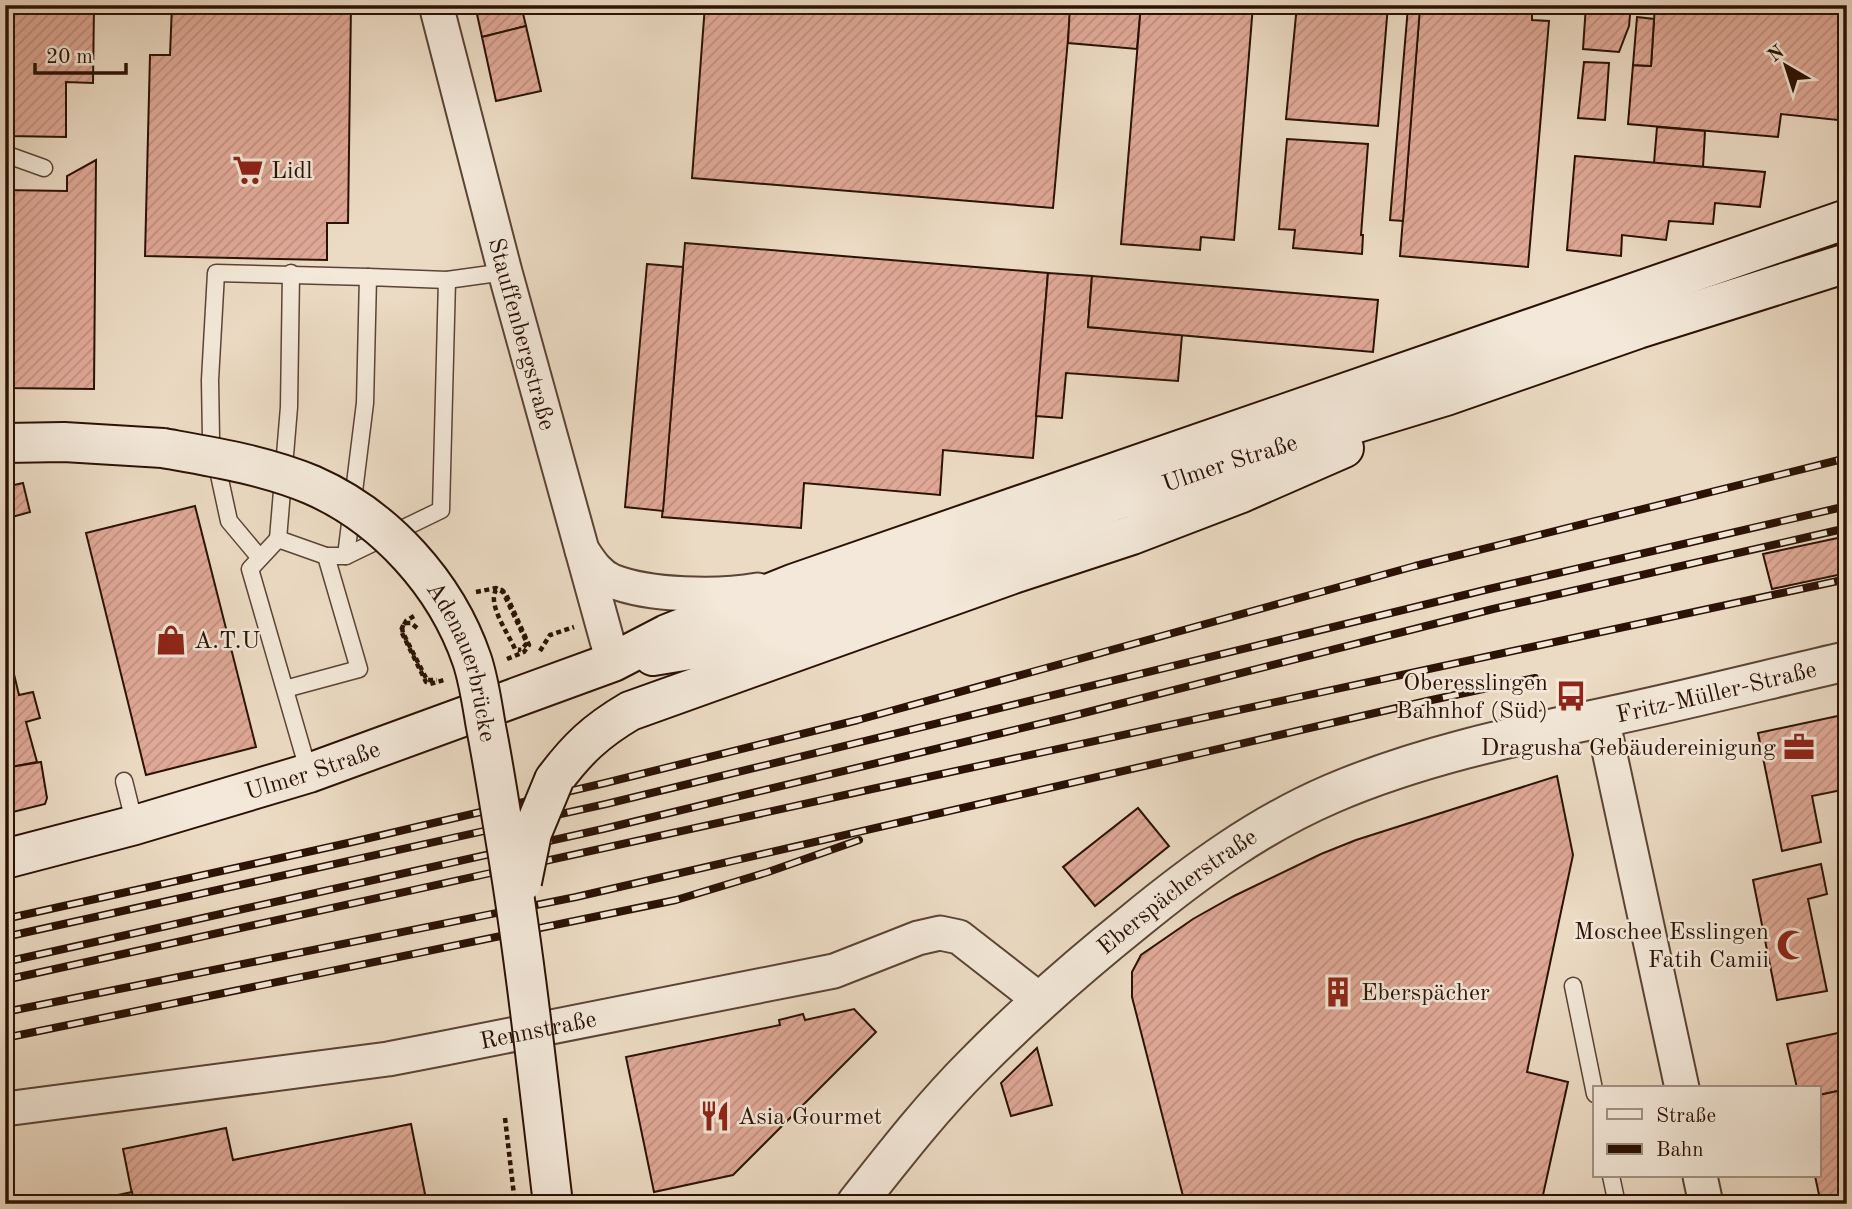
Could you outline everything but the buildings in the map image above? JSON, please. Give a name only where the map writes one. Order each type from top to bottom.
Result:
[{"type":"main road","name":"Ulmer Straße","points":[[5,859],[135,825],[309,774],[613,662],[667,634],[795,583],[1847,219]]},
{"type":"main road","name":"Ulmer Straße","points":[[613,662],[696,649],[726,641],[1014,536],[1216,467],[1446,396],[1638,328],[1847,263]]},
{"type":"main road","points":[[517,908],[531,833],[554,780],[576,751],[604,726],[630,711],[1013,574],[1132,535],[1239,494],[1382,430],[1446,396]]},
{"type":"main road","name":"Adenauerbrücke","points":[[5,443],[64,442],[163,448],[230,460],[312,485],[346,504],[380,528],[432,582],[464,636],[481,694],[517,908],[553,1204]]},
{"type":"main road","name":"Fritz-Müller-Straße","points":[[1594,719],[1847,661]]},
{"type":"main road","name":"Eberspächerstraße","points":[[856,1204],[913,1133],[973,1066],[1041,1001],[1179,885],[1224,852],[1271,824],[1331,794],[1397,769],[1472,747],[1594,719]]},
{"type":"street","name":"Stauffenbergstraße","points":[[436,5],[505,272],[613,662]]},
{"type":"street","name":"Ulmer Straße","points":[[581,549],[596,569],[611,580],[656,591],[743,593],[795,583]]},
{"type":"street","points":[[1594,719],[1609,742],[1682,1086]]},
{"type":"street","name":"Rennstraße","points":[[5,1109],[427,1052],[834,971],[918,938],[940,933],[959,937],[1041,1001]]},
{"type":"lane","points":[[5,154],[44,168]]},
{"type":"lane","points":[[260,558],[229,521],[211,438],[210,380],[216,272],[447,280],[505,272]]},
{"type":"lane","points":[[291,273],[289,407],[278,539],[250,569],[309,774]]},
{"type":"lane","points":[[346,556],[365,403],[368,277]]},
{"type":"lane","points":[[278,539],[326,556],[346,556],[441,510],[447,280]]},
{"type":"lane","points":[[285,689],[359,669],[326,556]]},
{"type":"lane","points":[[124,781],[135,825]]},
{"type":"lane","points":[[1573,986],[1593,1086]]},
{"type":"lane","points":[[1611,1178],[1617,1204]]},
{"type":"path","points":[[481,590],[496,587],[500,589],[503,592],[527,643],[521,650],[515,649],[493,603],[496,590],[502,590],[506,594],[529,645],[524,652],[507,659]]},
{"type":"path","points":[[413,616],[406,621],[402,628],[403,633],[428,680],[433,681],[440,675]]},
{"type":"path","points":[[537,656],[550,635],[601,617]]},
{"type":"path","points":[[421,636],[411,623],[401,626],[403,636],[426,682],[437,683],[448,679]]},
{"type":"railway","points":[[5,919],[348,843],[858,720],[1415,566],[1847,458]]},
{"type":"railway","points":[[5,937],[606,804],[1489,589],[1847,506]]},
{"type":"railway","points":[[5,962],[603,829],[1072,716],[1493,609],[1847,528]]},
{"type":"railway","points":[[5,980],[872,789],[1847,579]]},
{"type":"railway","points":[[5,1012],[576,897],[1535,678]]},
{"type":"railway","points":[[5,1038],[676,900],[859,840]]},
{"type":"place","name":"Lidl","points":[[248,170]]},
{"type":"place","name":"A.T.U","points":[[171,640]]},
{"type":"place","name":"Oberesslingen Bahnhof (Süd)","points":[[1571,696]]},
{"type":"place","name":"Dragusha Gebäudereinigung","points":[[1799,747]]},
{"type":"place","name":"Moschee Esslingen Fatih Camii","points":[[1792,945]]},
{"type":"place","name":"Eberspächer","points":[[1338,992]]},
{"type":"place","name":"Asia Gourmet","points":[[715,1116]]}]
